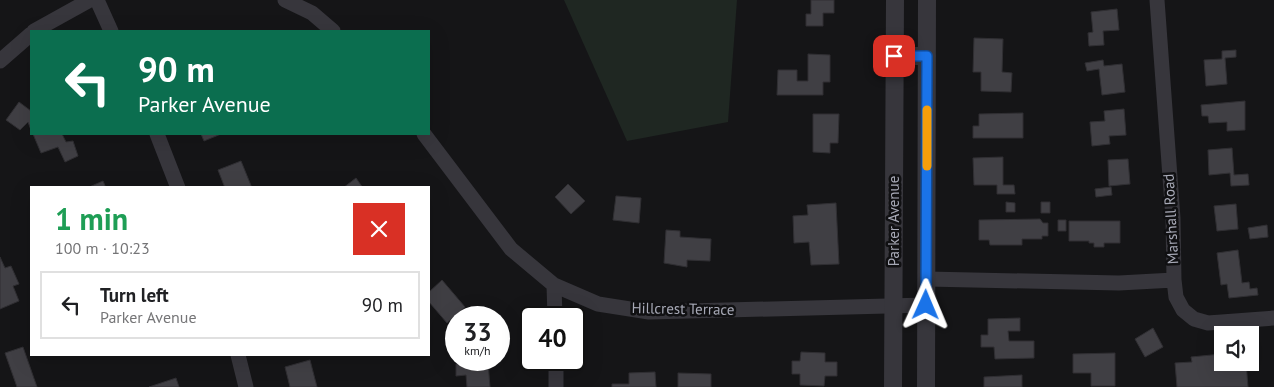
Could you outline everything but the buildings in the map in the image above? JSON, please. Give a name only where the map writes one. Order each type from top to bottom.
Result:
[{"type":"street","points":[[36,30],[90,0]]},
{"type":"street","points":[[97,0],[111,30]]},
{"type":"street","points":[[285,0],[312,13],[332,30]]},
{"type":"street","name":"Parker Avenue","points":[[893,387],[895,0]]},
{"type":"street","points":[[926,387],[927,0]]},
{"type":"street","name":"Marshall Road","points":[[926,279],[1118,282],[1174,280],[1173,218],[1157,0]]},
{"type":"street","points":[[0,61],[30,35]]},
{"type":"street","points":[[894,56],[927,56]]},
{"type":"street","points":[[157,135],[177,186]]},
{"type":"street","name":"Hillcrest Terrace","points":[[425,135],[511,249],[554,286],[598,304],[649,312],[926,305]]},
{"type":"street","points":[[1174,280],[1176,297],[1183,310],[1194,320],[1208,323],[1274,318]]},
{"type":"street","points":[[554,286],[555,306]]},
{"type":"street","points":[[238,356],[246,387]]},
{"type":"street","points":[[556,371],[556,387]]},
{"type":"shaded area","points":[[564,0],[737,0],[728,122],[627,141]]},
{"type":"slow traffic","points":[[927,110],[927,166]]},
{"type":"route","points":[[894,56],[927,56],[926,305]]}]
